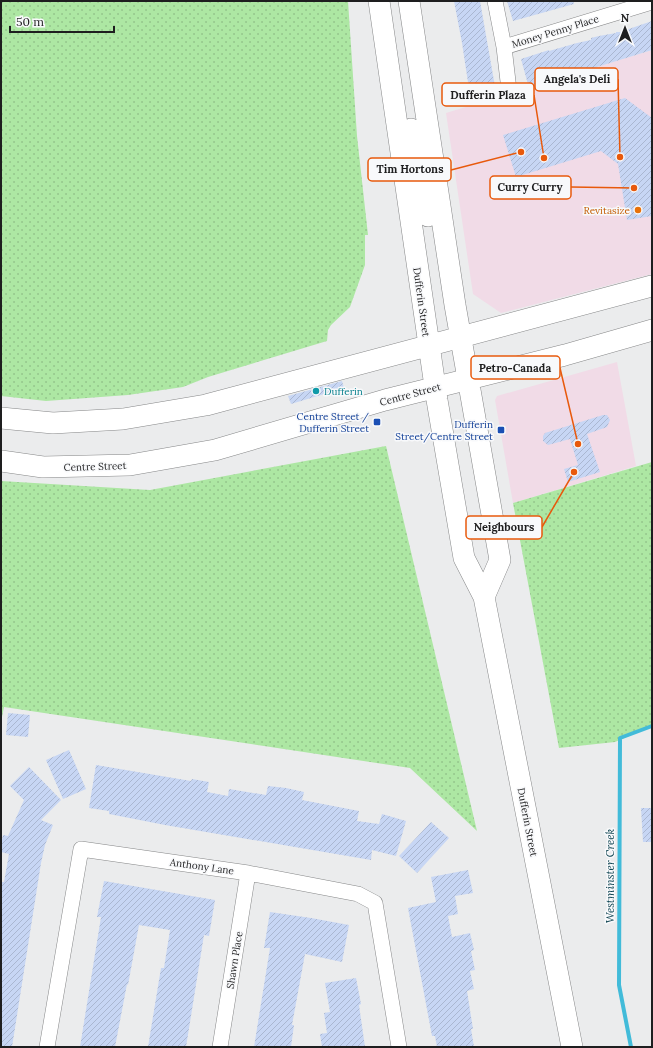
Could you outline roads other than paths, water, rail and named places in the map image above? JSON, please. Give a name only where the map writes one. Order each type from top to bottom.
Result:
[{"type":"main road","points":[[380,1],[400,72],[442,302],[464,357],[500,560],[484,597]]},
{"type":"main road","name":"Dufferin Street","points":[[380,1],[435,387],[464,558],[484,597],[572,1047]]},
{"type":"main road","points":[[409,1],[456,338]]},
{"type":"main road","points":[[1,418],[61,422],[124,419],[206,406],[652,286]]},
{"type":"main road","name":"Centre Street","points":[[1,461],[43,467],[130,465],[215,450],[435,387],[512,369],[652,330]]},
{"type":"main road","points":[[464,357],[476,365],[492,369],[512,369]]},
{"type":"street","name":"Money Penny Place","points":[[494,1],[504,47],[509,90]]},
{"type":"street","name":"Money Penny Place","points":[[504,47],[652,2]]},
{"type":"street","name":"Anthony Lane","points":[[47,1047],[82,849],[248,873],[358,894],[374,904],[399,1047]]},
{"type":"street","name":"Shawn Place","points":[[220,1047],[248,873]]},
{"type":"waterway","name":"Westminster Creek","points":[[631,1047],[619,985],[620,738],[652,726]]},
{"type":"place","name":"Tim Hortons","points":[[521,152]]},
{"type":"place","name":"Angela's Deli","points":[[620,157]]},
{"type":"place","name":"Dufferin Plaza","points":[[544,158]]},
{"type":"place","name":"Curry Curry","points":[[634,188]]},
{"type":"place","name":"Revitasize","points":[[638,210]]},
{"type":"place","name":"Dufferin","points":[[316,391]]},
{"type":"place","name":"Centre Street / Dufferin Street","points":[[377,422]]},
{"type":"place","name":"Dufferin Street/Centre Street","points":[[501,430]]},
{"type":"place","name":"Petro-Canada","points":[[578,444]]},
{"type":"place","name":"Neighbours","points":[[574,472]]}]
